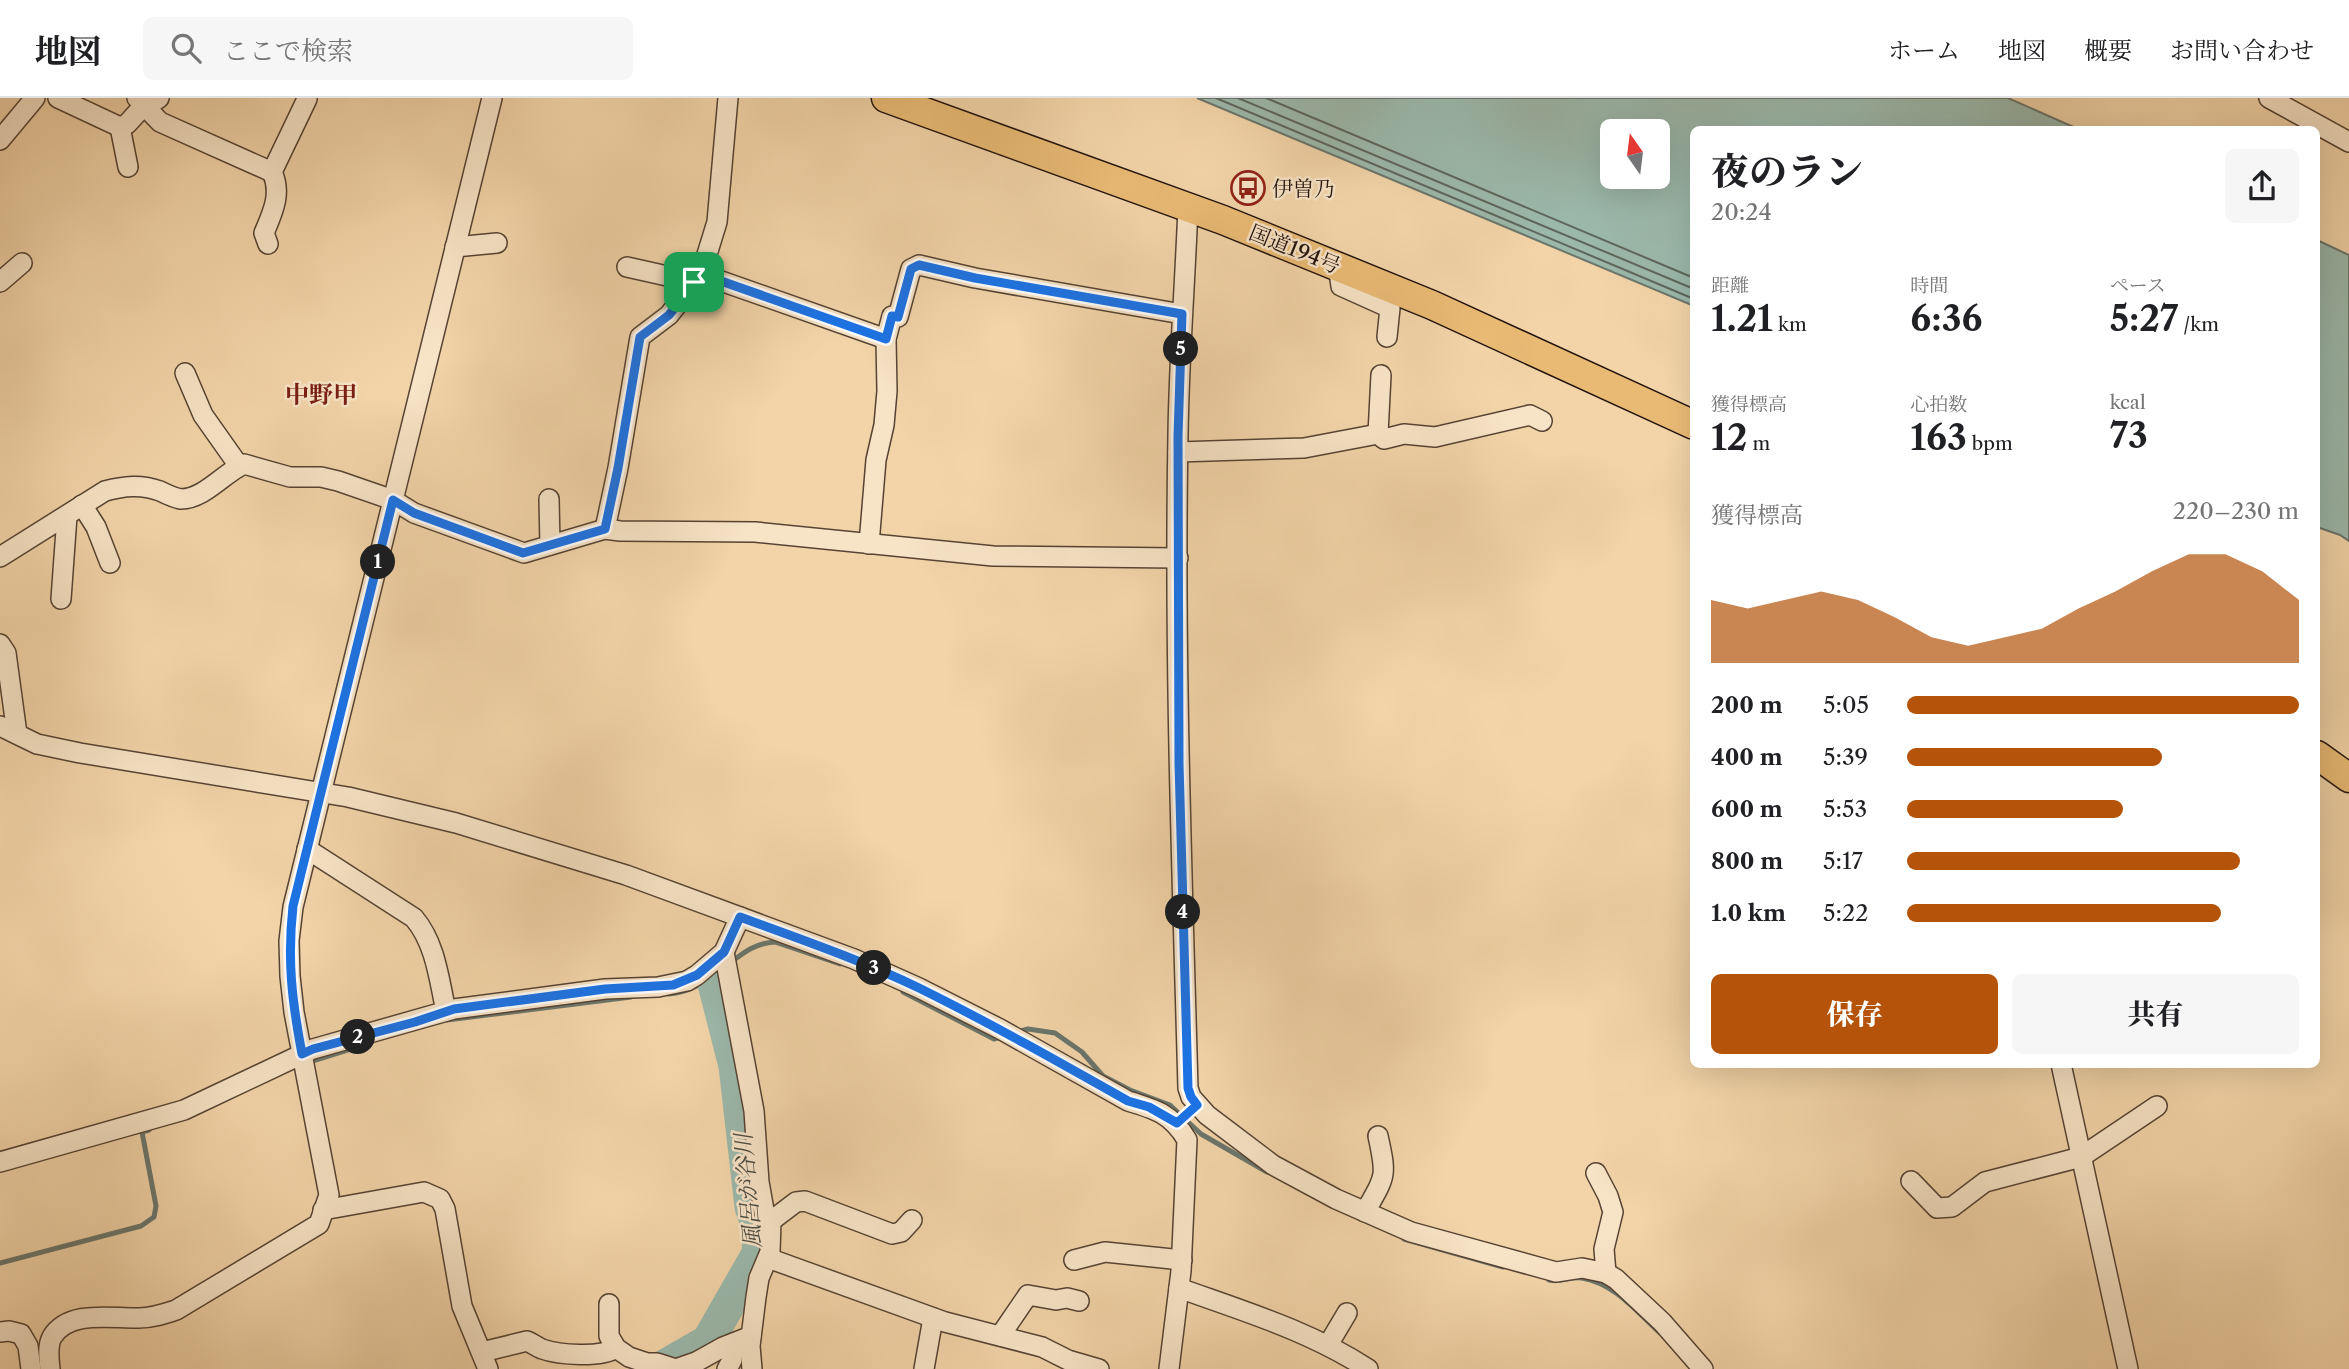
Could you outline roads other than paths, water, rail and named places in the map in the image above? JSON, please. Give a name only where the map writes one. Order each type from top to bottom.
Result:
[{"type":"highway","name":"国道194号","points":[[887,98],[1188,207],[1338,266],[1432,305],[1690,423]]},
{"type":"highway","points":[[2320,757],[2349,778]]},
{"type":"street","points":[[0,141],[35,98]]},
{"type":"street","points":[[58,98],[120,127],[127,124],[147,101],[160,122],[272,172],[278,184],[274,210],[264,233],[268,244]]},
{"type":"street","points":[[50,1369],[49,1344],[53,1334],[68,1324],[86,1318],[158,1316],[176,1310],[318,1224],[323,1210],[328,1195],[290,976],[289,941],[293,906],[492,98]]},
{"type":"street","points":[[605,529],[640,337],[669,315],[698,278],[717,222],[728,98]]},
{"type":"street","points":[[2269,98],[2320,126]]},
{"type":"street","points":[[272,172],[307,99]]},
{"type":"street","points":[[2320,126],[2349,142]]},
{"type":"street","points":[[120,127],[128,167]]},
{"type":"street","points":[[1188,207],[1178,452],[1178,558],[1179,763],[1188,1088],[1191,1097],[1196,1106],[1273,1164],[1336,1199],[1412,1232],[1465,1249],[1556,1272],[1581,1268],[1606,1272],[1662,1322],[1703,1369]]},
{"type":"street","points":[[455,247],[497,243]]},
{"type":"street","points":[[0,282],[22,264]]},
{"type":"street","points":[[869,544],[876,460],[884,425],[887,391],[886,339],[892,316],[898,317],[911,269],[919,265],[975,278],[1182,314]]},
{"type":"street","points":[[1338,266],[1341,286],[1390,308],[1387,337]]},
{"type":"street","points":[[627,267],[698,278],[886,339]]},
{"type":"street","points":[[185,373],[203,415],[239,466]]},
{"type":"street","points":[[1378,434],[1381,375]]},
{"type":"street","points":[[1378,434],[1384,439],[1404,435],[1435,437],[1530,415],[1542,421]]},
{"type":"street","points":[[1178,452],[1304,448],[1378,434]]},
{"type":"street","points":[[0,557],[105,491],[122,486],[138,486],[182,499],[198,495],[244,464],[290,477],[321,477],[338,481],[393,500],[414,513],[523,553],[605,529],[755,532],[993,556],[1178,558]]},
{"type":"street","points":[[549,499],[550,545]]},
{"type":"street","points":[[75,511],[96,527],[110,563]]},
{"type":"street","points":[[61,599],[75,511]]},
{"type":"street","points":[[0,644],[6,653],[9,730],[37,744],[321,792],[456,823],[626,875],[854,959],[919,988],[1000,1029],[1128,1101],[1149,1107],[1178,1122],[1187,1140],[1182,1260],[1169,1369]]},
{"type":"street","points":[[307,849],[414,918],[423,928],[430,943],[446,1011]]},
{"type":"street","points":[[0,1162],[184,1110],[313,1049],[446,1011],[605,989],[673,985],[697,975],[724,952],[740,917]]},
{"type":"street","points":[[724,952],[754,1111],[758,1182],[765,1216],[771,1221]]},
{"type":"street","points":[[2062,1068],[2128,1369]]},
{"type":"street","points":[[1178,1122],[1196,1106]]},
{"type":"street","points":[[1911,1181],[1937,1208],[1952,1207],[1985,1182],[2081,1157],[2157,1106]]},
{"type":"street","points":[[1365,1212],[1383,1180],[1385,1169],[1378,1136]]},
{"type":"street","points":[[1596,1173],[1608,1196],[1612,1212],[1604,1249],[1606,1272]]},
{"type":"street","points":[[323,1210],[424,1192],[440,1199],[446,1209],[462,1306],[485,1360],[527,1341],[543,1350],[579,1354],[601,1354],[616,1348]]},
{"type":"street","points":[[771,1221],[796,1202],[805,1201],[892,1234],[901,1232],[912,1220]]},
{"type":"street","points":[[727,1369],[742,1340],[770,1252],[771,1221]]},
{"type":"street","points":[[1074,1260],[1105,1252],[1182,1260]]},
{"type":"street","points":[[768,1258],[933,1318],[1042,1347],[1069,1360],[1099,1369]]},
{"type":"street","points":[[1179,1288],[1287,1327],[1341,1351],[1368,1369]]},
{"type":"street","points":[[1000,1336],[1028,1295],[1056,1300],[1079,1300]]},
{"type":"street","points":[[610,1304],[609,1336],[616,1348],[635,1365],[657,1363],[676,1369],[742,1340]]},
{"type":"street","points":[[1328,1345],[1347,1313]]},
{"type":"street","points":[[924,1369],[933,1318]]},
{"type":"street","points":[[0,1332],[21,1334],[28,1346],[31,1369]]},
{"type":"street","points":[[742,1340],[752,1369]]},
{"type":"water","points":[[1197,98],[2008,98],[2071,126],[1690,126],[1690,304]]},
{"type":"water","points":[[2320,241],[2349,255],[2349,541],[2320,528]]},
{"type":"waterway","points":[[730,963],[756,946],[775,942],[840,964]]},
{"type":"waterway","points":[[669,994],[691,989],[722,969]]},
{"type":"waterway","name":"風呂が谷川","points":[[659,1369],[708,1341],[759,1252],[756,1221],[751,1207],[735,1066],[712,976]]},
{"type":"waterway","points":[[903,992],[994,1039],[1001,1037]]},
{"type":"waterway","points":[[447,1020],[631,997]]},
{"type":"waterway","points":[[1017,1032],[1028,1029],[1055,1033],[1082,1052],[1103,1076],[1130,1090],[1170,1105],[1201,1134],[1267,1172]]},
{"type":"waterway","points":[[309,1062],[370,1043]]},
{"type":"waterway","points":[[0,1263],[141,1226],[154,1217],[156,1206],[142,1132],[149,1130]]},
{"type":"waterway","points":[[1404,1239],[1503,1267]]},
{"type":"waterway","points":[[1549,1280],[1582,1278],[1594,1281],[1615,1292],[1660,1333]]},
{"type":"place","name":"伊曽乃","points":[[1248,188]]},
{"type":"district","name":"中野甲","points":[[321,394]]}]
